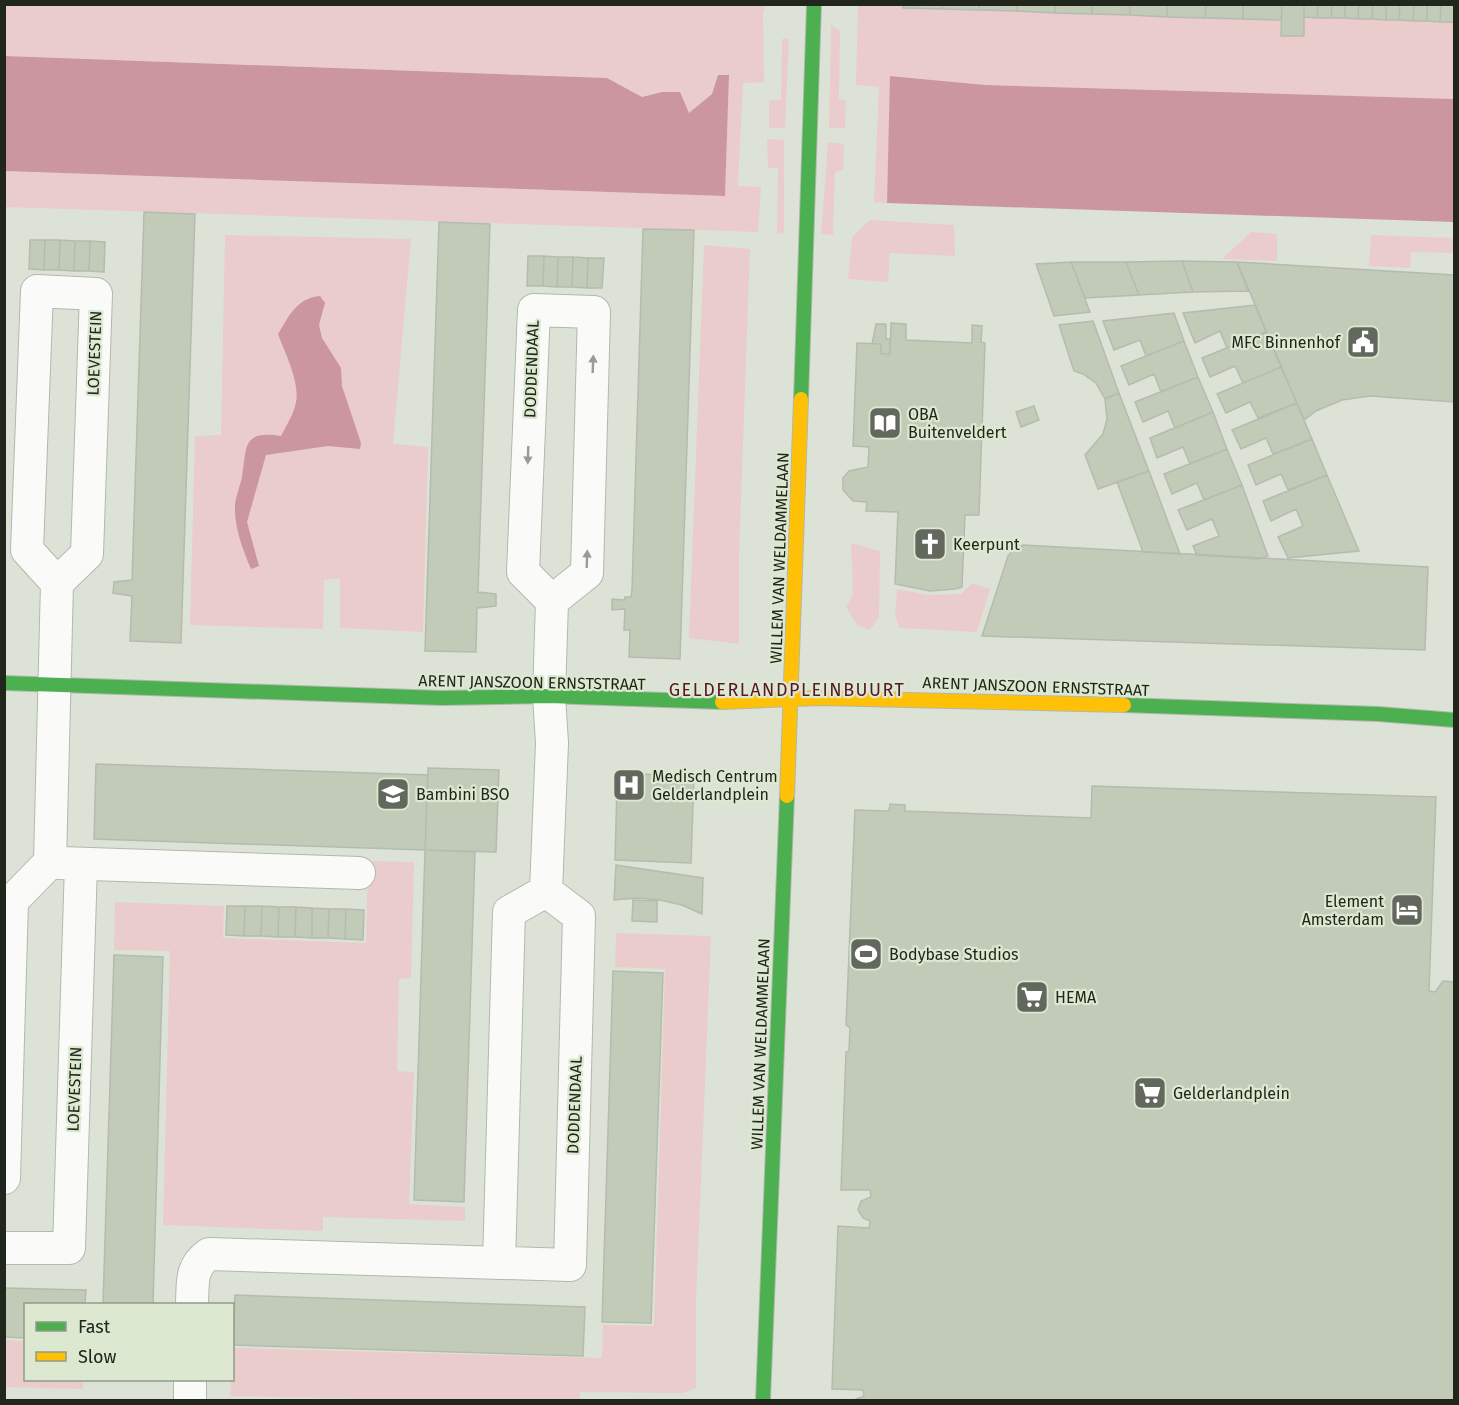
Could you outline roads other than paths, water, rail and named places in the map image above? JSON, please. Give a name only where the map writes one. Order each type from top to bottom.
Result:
[{"type":"street","name":"WILLEM VAN WELDAMMELAAN","points":[[764,1401],[791,699],[814,4]]},
{"type":"street","name":"LOEVESTEIN","points":[[37,291],[96,294],[87,554],[57,583],[27,550],[37,291]]},
{"type":"street","name":"DODDENDAAL","points":[[534,310],[594,312],[587,573],[552,601],[523,572],[534,310]]},
{"type":"street","points":[[4,1178],[12,901],[50,862],[57,583]]},
{"type":"street","points":[[499,1263],[509,912],[546,891],[552,743],[549,696],[552,601]]},
{"type":"street","name":"ARENT JANSZOON ERNSTSTRAAT","points":[[4,683],[442,698],[549,696],[732,702],[791,699],[986,701],[1378,714],[1455,720]]},
{"type":"street","points":[[50,862],[358,873]]},
{"type":"street","name":"LOEVESTEIN","points":[[4,1248],[69,1248],[81,864]]},
{"type":"street","name":"DODDENDAAL","points":[[192,1303],[193,1273],[198,1262],[209,1254],[570,1265],[579,916],[546,891]]},
{"type":"street","points":[[190,1381],[190,1401]]},
{"type":"place","name":"MFC Binnenhof","points":[[1363,342]]},
{"type":"place","name":"OBA Buitenveldert","points":[[885,423]]},
{"type":"place","name":"Keerpunt","points":[[930,544]]},
{"type":"place","name":"Medisch Centrum Gelderlandplein","points":[[629,785]]},
{"type":"place","name":"Bambini BSO","points":[[393,794]]},
{"type":"place","name":"Element Amsterdam","points":[[1407,910]]},
{"type":"place","name":"Bodybase Studios","points":[[866,954]]},
{"type":"place","name":"HEMA","points":[[1032,997]]},
{"type":"place","name":"Gelderlandplein","points":[[1150,1093]]},
{"type":"district","name":"GELDERLANDPLEINBUURT","points":[[787,690]]}]
